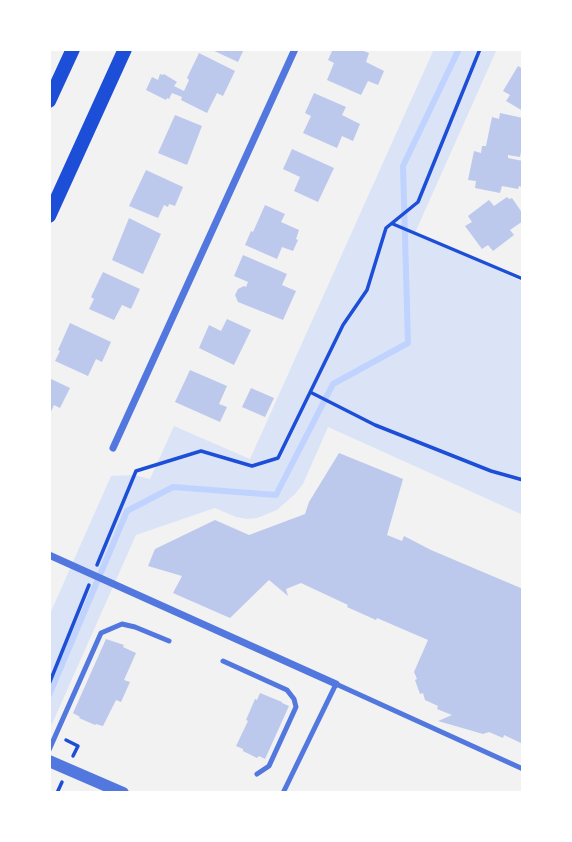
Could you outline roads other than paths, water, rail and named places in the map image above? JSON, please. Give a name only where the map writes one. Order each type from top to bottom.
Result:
[{"type":"main road","points":[[49,101],[73,49]]},
{"type":"main road","points":[[49,216],[125,49]]},
{"type":"street","points":[[113,448],[295,49]]},
{"type":"street","points":[[49,555],[336,684]]},
{"type":"street","points":[[49,761],[123,793]]},
{"type":"lane","points":[[49,750],[101,633],[121,624],[169,641]]},
{"type":"lane","points":[[223,661],[287,690],[294,699],[296,707],[269,766],[257,774]]},
{"type":"lane","points":[[283,793],[336,684],[523,769]]},
{"type":"waterway","points":[[49,695],[127,511],[173,487],[276,495],[333,384],[408,343],[403,166],[459,49]]}]
